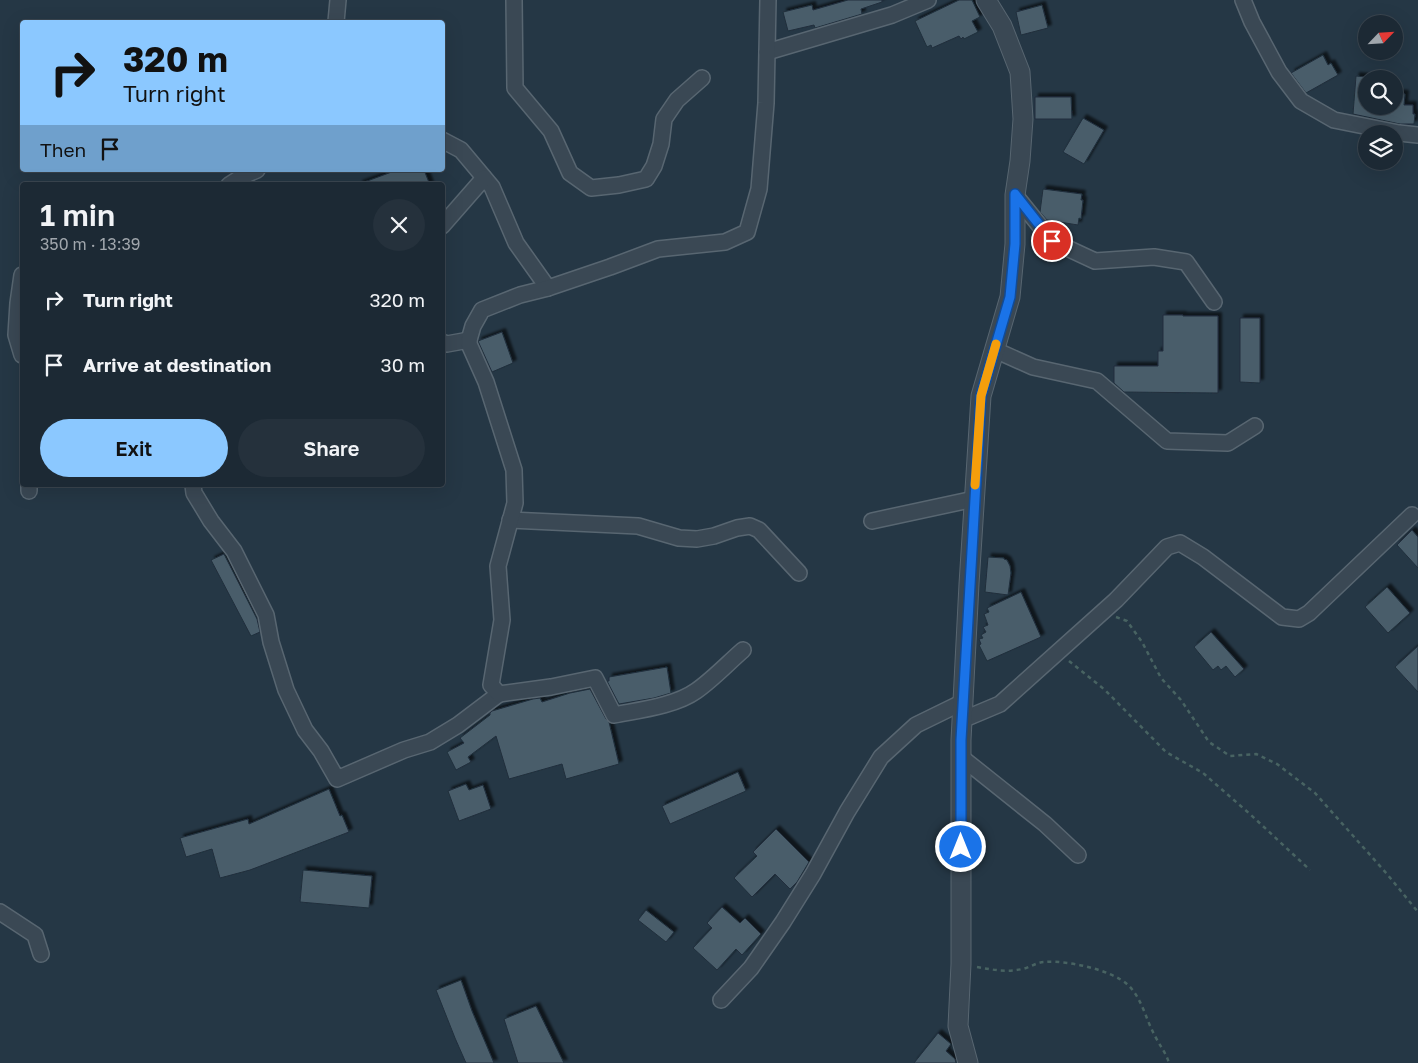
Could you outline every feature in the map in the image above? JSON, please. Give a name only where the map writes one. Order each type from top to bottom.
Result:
[{"type":"street","points":[[336,20],[338,0]]},
{"type":"street","points":[[514,0],[515,88],[551,132],[570,173],[590,188],[619,186],[646,179],[654,166],[661,144],[664,119],[677,100],[702,78]]},
{"type":"street","points":[[499,694],[490,685],[502,620],[498,566],[515,503],[514,470],[486,382],[469,340],[473,326],[482,310],[520,295],[548,288],[658,249],[725,242],[746,232],[759,189],[766,103],[768,0]]},
{"type":"street","points":[[767,52],[892,15],[928,0]]},
{"type":"street","points":[[968,1063],[958,1026],[961,964],[962,711],[974,499],[981,396],[1010,297],[1015,244],[1015,194],[1023,119],[1020,72],[1002,26],[986,0]]},
{"type":"street","points":[[1243,0],[1252,22],[1279,72],[1301,101],[1334,120],[1418,135]]},
{"type":"street","points":[[445,142],[461,150],[492,187],[516,243],[548,288]]},
{"type":"street","points":[[234,182],[252,172]]},
{"type":"street","points":[[445,223],[484,178]]},
{"type":"street","points":[[1015,194],[1052,241],[1095,261],[1154,257],[1186,262],[1214,302]]},
{"type":"street","points":[[20,288],[16,335],[20,348]]},
{"type":"street","points":[[445,343],[469,340]]},
{"type":"street","points":[[995,350],[1033,367],[1097,381],[1166,441],[1228,443],[1255,426]]},
{"type":"street","points":[[193,487],[194,493],[207,514],[234,551],[266,615],[270,642],[286,690],[305,730],[321,751],[337,779],[404,750],[430,742],[458,725],[499,694],[595,678],[614,715],[674,701],[696,691],[743,650]]},
{"type":"street","points":[[872,521],[974,499]]},
{"type":"street","points":[[721,1000],[750,968],[783,922],[881,757],[916,725],[962,711],[1000,704],[1116,600],[1167,547],[1180,543],[1203,557],[1282,617],[1299,619],[1309,613],[1412,515]]},
{"type":"street","points":[[510,520],[638,526],[679,538],[696,539],[750,526],[759,530],[799,573]]},
{"type":"street","points":[[961,757],[1045,824],[1078,855]]},
{"type":"street","points":[[0,912],[34,935],[41,954]]},
{"type":"path","points":[[1103,612],[1127,622],[1142,642],[1161,678],[1181,700],[1209,742],[1230,756],[1256,754],[1277,764],[1315,793],[1418,912]]},
{"type":"path","points":[[1058,652],[1105,690],[1166,752],[1203,773],[1310,870]]},
{"type":"path","points":[[961,964],[1005,972],[1043,962],[1065,962],[1097,969],[1129,986],[1138,998],[1155,1037],[1166,1053],[1170,1063]]},
{"type":"building","points":[[848,0],[882,0],[882,2],[861,9],[862,14],[815,28],[814,25],[788,31],[783,12],[812,5],[813,10]]},
{"type":"building","points":[[959,0],[972,0],[980,17],[972,21],[978,32],[964,39],[963,37],[961,39],[959,36],[932,48],[931,45],[927,47],[915,21]]},
{"type":"building","points":[[1042,5],[1048,28],[1021,35],[1016,12]]},
{"type":"building","points":[[1323,55],[1328,65],[1331,63],[1338,75],[1306,93],[1291,73]]},
{"type":"building","points":[[1356,76],[1358,76],[1358,115],[1403,115],[1403,94],[1405,94],[1404,105],[1413,105],[1413,114],[1415,114],[1414,124],[1400,124],[1353,114]]},
{"type":"building","points":[[1035,97],[1071,97],[1072,119],[1035,119]]},
{"type":"building","points":[[1083,118],[1104,130],[1084,164],[1063,152]]},
{"type":"building","points":[[392,172],[425,172],[429,182],[364,182]]},
{"type":"building","points":[[1043,189],[1082,194],[1081,219],[1079,218],[1078,225],[1047,220],[1040,212]]},
{"type":"building","points":[[1163,315],[1218,316],[1218,393],[1124,392],[1114,383],[1114,366],[1158,366],[1158,351],[1163,351]]},
{"type":"building","points":[[1240,318],[1260,318],[1260,383],[1240,382]]},
{"type":"building","points":[[502,332],[513,363],[492,372],[478,341]]},
{"type":"building","points":[[1412,530],[1418,537],[1418,568],[1397,545]]},
{"type":"building","points":[[224,554],[257,619],[260,632],[251,636],[211,560]]},
{"type":"building","points":[[988,557],[1004,558],[1007,560],[1011,573],[1008,595],[985,592]]},
{"type":"building","points":[[1387,587],[1410,613],[1388,633],[1365,607]]},
{"type":"building","points":[[1021,592],[1041,637],[987,661],[979,645],[981,644],[979,639],[983,638],[981,635],[986,632],[983,627],[988,625],[984,614],[989,612],[987,608]]},
{"type":"building","points":[[1211,632],[1244,669],[1235,677],[1226,666],[1221,670],[1218,666],[1213,670],[1194,647]]},
{"type":"building","points":[[1418,646],[1418,692],[1395,667]]},
{"type":"building","points":[[667,667],[671,693],[654,698],[619,704],[607,681],[609,681],[609,677]]},
{"type":"building","points":[[590,689],[609,722],[619,764],[566,779],[562,764],[509,779],[496,736],[468,757],[471,762],[456,770],[447,752],[464,743],[460,738],[490,715],[492,711],[533,699],[540,698],[542,702]]},
{"type":"building","points":[[738,772],[746,791],[670,824],[662,806]]},
{"type":"building","points":[[466,784],[469,790],[483,785],[491,809],[459,821],[448,791]]},
{"type":"building","points":[[329,789],[349,832],[250,870],[220,878],[212,849],[186,857],[180,838],[248,819],[249,824]]},
{"type":"building","points":[[776,829],[809,862],[797,882],[790,889],[775,874],[752,897],[734,878],[757,856],[753,852]]},
{"type":"building","points":[[303,870],[372,876],[369,908],[300,902]]},
{"type":"building","points":[[722,907],[740,923],[745,918],[761,934],[742,955],[736,949],[717,970],[693,948],[712,928],[707,923]]},
{"type":"building","points":[[646,910],[674,932],[666,942],[638,920]]},
{"type":"building","points":[[461,980],[494,1063],[466,1063],[455,1038],[436,990]]},
{"type":"building","points":[[536,1006],[564,1063],[518,1063],[504,1019]]},
{"type":"building","points":[[938,1033],[951,1044],[946,1051],[955,1059],[956,1063],[914,1063]]},
{"type":"slow traffic","points":[[975,485],[981,396],[996,344]]},
{"type":"route","points":[[961,847],[961,740],[981,396],[1010,297],[1015,244],[1015,194],[1052,241]]}]
